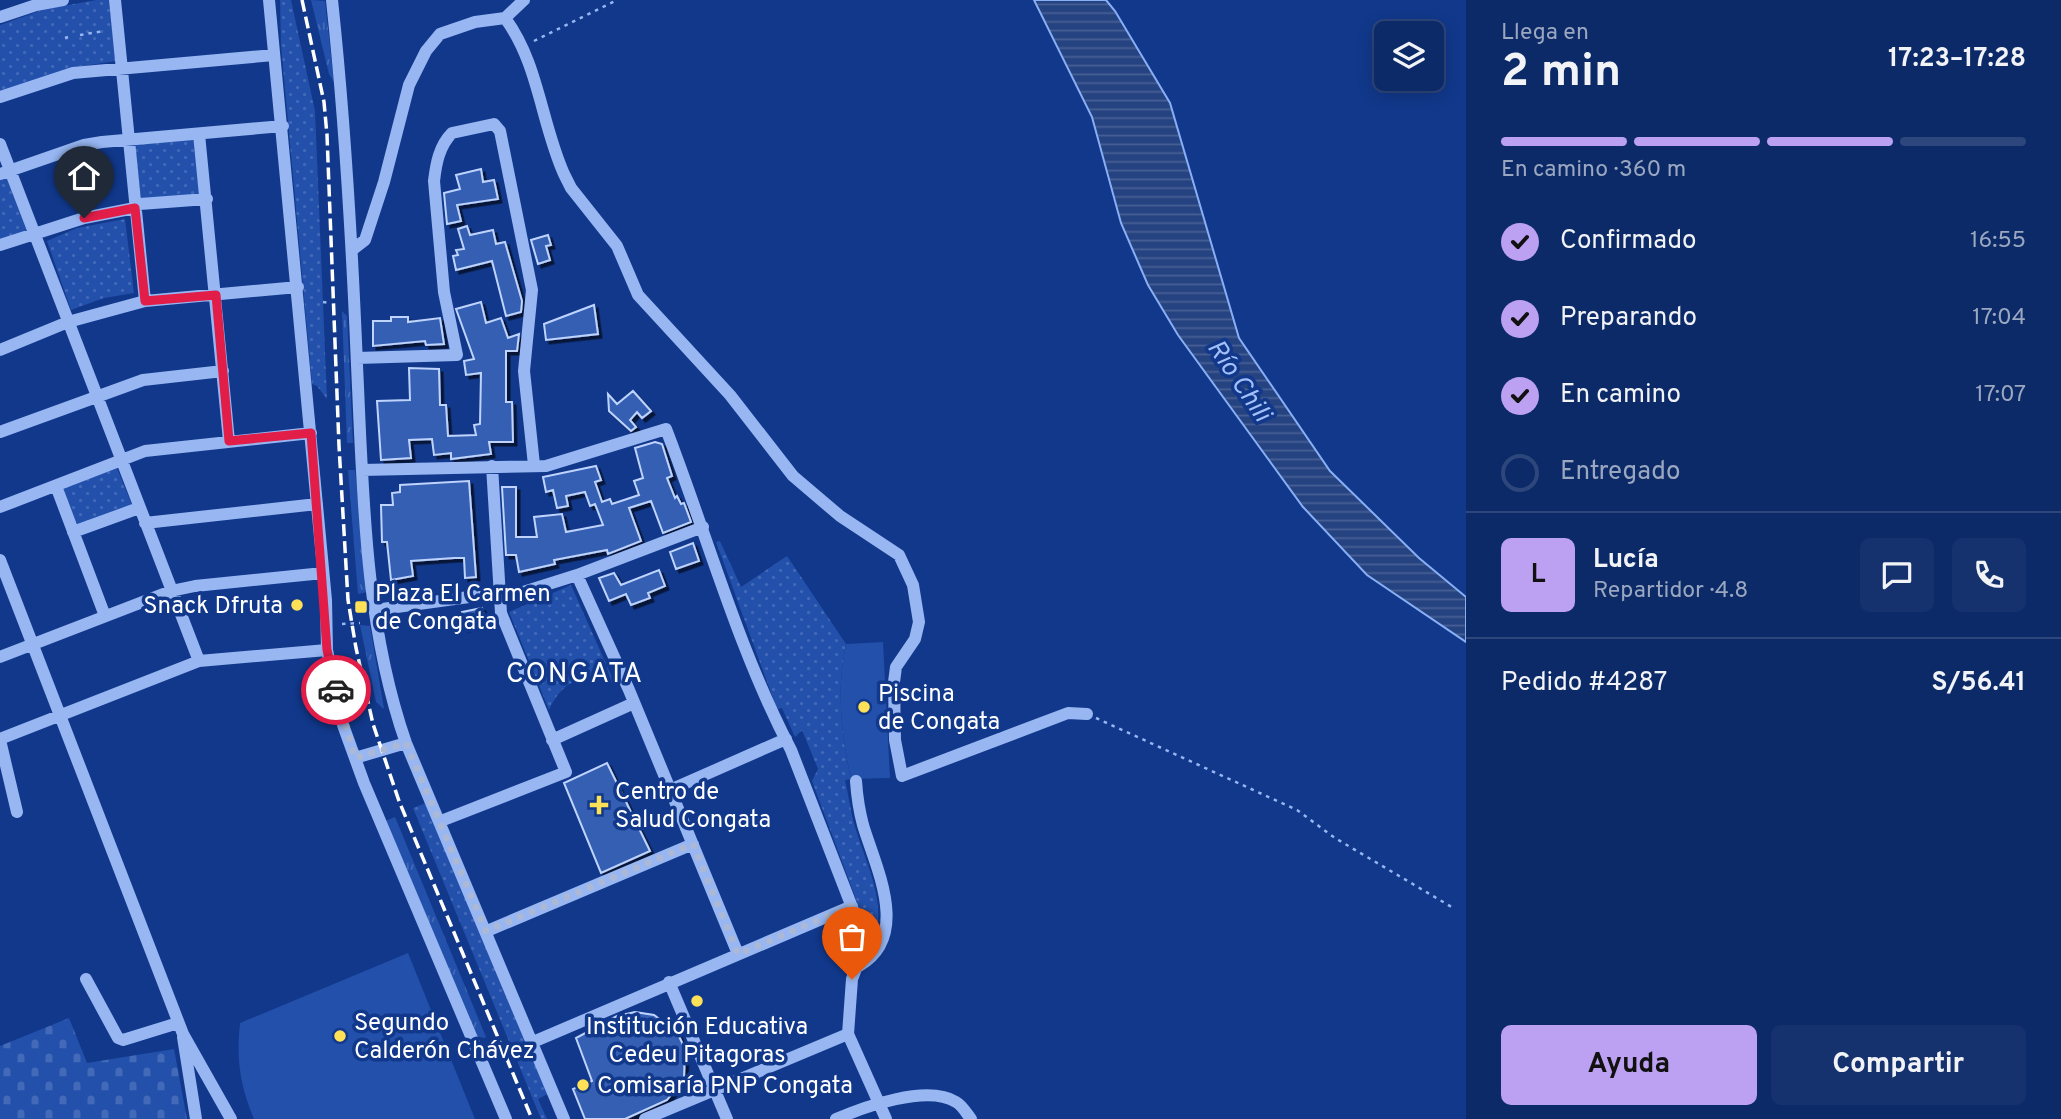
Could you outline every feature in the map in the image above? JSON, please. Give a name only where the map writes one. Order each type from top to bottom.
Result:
[{"type":"street","points":[[0,17],[36,5],[63,0]]},
{"type":"street","points":[[115,0],[145,301]]},
{"type":"street","points":[[269,0],[298,286],[323,573],[327,650],[343,725],[355,758],[506,1119]]},
{"type":"street","points":[[332,0],[352,250],[362,470],[375,610],[394,708],[406,743],[486,931],[528,1045],[564,1119]]},
{"type":"street","points":[[352,250],[365,240],[417,65],[440,34],[475,22],[505,18],[524,0]]},
{"type":"street","points":[[505,18],[520,43],[538,89],[564,174],[571,188],[617,246],[638,295],[730,395],[803,486],[840,516],[888,545],[899,555],[908,571],[918,611],[918,631],[895,667],[895,740],[902,776],[1068,713],[1087,714]]},
{"type":"street","points":[[0,97],[52,78],[122,67],[274,55]]},
{"type":"street","points":[[357,358],[457,355],[444,292],[436,168],[442,145],[452,132],[494,124],[500,131],[533,290],[524,371],[534,465]]},
{"type":"street","points":[[5,172],[84,145],[283,126]]},
{"type":"street","points":[[199,134],[229,441]]},
{"type":"street","points":[[0,144],[5,172],[33,233],[199,662]]},
{"type":"street","points":[[0,245],[84,218],[135,208],[140,204],[207,199]]},
{"type":"street","points":[[1,347],[68,322],[145,301],[298,286]]},
{"type":"street","points":[[0,432],[95,394],[142,380],[223,372]]},
{"type":"street","points":[[362,470],[546,466],[666,429],[741,632],[786,739],[864,943],[859,966],[852,979],[848,1034],[886,1119]]},
{"type":"street","points":[[0,507],[154,450],[311,433]]},
{"type":"street","points":[[440,821],[566,772],[501,613],[492,466]]},
{"type":"street","points":[[56,486],[104,616]]},
{"type":"street","points":[[145,523],[317,504]]},
{"type":"street","points":[[73,532],[139,508]]},
{"type":"street","points":[[375,610],[498,593],[507,597],[577,575],[704,527]]},
{"type":"street","points":[[0,559],[180,1029],[231,1119]]},
{"type":"street","points":[[0,657],[171,592],[195,586],[323,573]]},
{"type":"street","points":[[577,575],[738,954]]},
{"type":"street","points":[[17,812],[4,780],[0,740],[199,662],[327,650]]},
{"type":"street","points":[[552,740],[634,704]]},
{"type":"street","points":[[670,790],[786,739]]},
{"type":"street","points":[[355,758],[406,743]]},
{"type":"street","points":[[856,781],[858,807],[883,886],[887,918],[882,944],[875,954],[859,966]]},
{"type":"street","points":[[486,931],[693,844]]},
{"type":"street","points":[[528,1045],[852,906]]},
{"type":"street","points":[[86,979],[118,1038],[123,1040],[180,1029]]},
{"type":"street","points":[[670,982],[727,1119]]},
{"type":"street","points":[[180,1029],[196,1119]]},
{"type":"street","points":[[648,1118],[848,1034]]},
{"type":"street","points":[[836,1119],[879,1101],[940,1097],[956,1102],[971,1119]]},
{"type":"path","points":[[520,43],[549,36],[617,0]]},
{"type":"path","points":[[80,35],[111,30]]},
{"type":"path","points":[[323,302],[329,303]]},
{"type":"path","points":[[342,624],[359,623]]},
{"type":"path","points":[[1087,714],[1297,810],[1335,838],[1455,909]]},
{"type":"path","points":[[514,1052],[528,1045]]},
{"type":"green space","points":[[109,0],[116,61],[70,68],[0,92],[0,25],[45,9]]},
{"type":"green space","points":[[280,0],[291,0],[315,111],[327,399],[317,386],[312,384],[281,45]]},
{"type":"green space","points":[[311,0],[325,1],[334,82],[329,74]]},
{"type":"green space","points":[[196,139],[203,195],[141,200],[135,144]]},
{"type":"green space","points":[[7,176],[28,231],[0,241],[0,178]]},
{"type":"green space","points":[[125,219],[134,293],[104,298],[71,310],[47,241],[77,228]]},
{"type":"green space","points":[[342,311],[347,316],[353,443],[347,443]]},
{"type":"green space","points":[[117,468],[132,505],[77,526],[63,488]]},
{"type":"green space","points":[[348,470],[355,470],[367,592],[358,594]]},
{"type":"green space","points":[[720,541],[741,587],[787,556],[846,644],[841,678],[841,712],[851,779],[845,780],[853,820],[872,877],[878,906],[878,921],[869,952],[866,926],[812,781],[818,769],[802,730],[795,737],[782,708],[777,709],[716,542]]},
{"type":"green space","points":[[571,585],[615,684],[594,678],[576,680],[561,692],[549,710],[509,612]]},
{"type":"green space","points":[[360,625],[370,626],[384,709],[376,702]]},
{"type":"green space","name":"Piscina de Congata","points":[[883,642],[890,778],[851,779],[841,712],[841,678],[846,644]]},
{"type":"green space","points":[[426,803],[548,1094],[538,1099],[547,1119],[541,1119],[413,808]]},
{"type":"green space","points":[[395,817],[486,1037],[484,1038],[476,1036],[385,821]]},
{"type":"green space","name":"Segundo Calderón Chávez","points":[[408,953],[475,1119],[254,1119],[240,1072],[240,1023]]},
{"type":"green space","points":[[69,1018],[87,1063],[174,1049],[187,1119],[0,1119],[0,1046]]},
{"type":"water","name":"Río Chili","points":[[1034,0],[1106,0],[1115,11],[1170,103],[1239,338],[1330,471],[1419,558],[1466,597],[1466,642],[1367,575],[1303,507],[1178,335],[1148,285],[1121,223],[1092,117]]},
{"type":"building","points":[[481,169],[483,182],[494,180],[498,199],[457,205],[461,221],[447,224],[444,193],[460,189],[456,175]]},
{"type":"building","points":[[467,226],[470,235],[493,230],[496,244],[505,242],[522,301],[521,312],[506,316],[492,261],[456,270],[453,256],[458,255],[456,250],[464,249],[458,229]]},
{"type":"building","points":[[548,235],[551,245],[546,246],[550,260],[538,264],[531,240]]},
{"type":"building","points":[[481,302],[486,323],[501,318],[508,338],[519,334],[517,351],[506,351],[506,402],[512,402],[513,442],[489,442],[491,454],[451,459],[451,453],[434,455],[432,439],[409,440],[411,458],[381,460],[377,401],[410,400],[409,368],[439,369],[440,405],[446,405],[448,436],[476,435],[474,425],[480,424],[481,373],[466,375],[464,361],[474,359],[456,309]]},
{"type":"building","points":[[594,305],[598,334],[546,340],[544,324]]},
{"type":"building","points":[[391,317],[408,317],[408,322],[440,318],[444,344],[426,345],[425,341],[373,346],[373,321],[391,321]]},
{"type":"building","points":[[633,391],[651,411],[642,418],[637,412],[630,420],[636,427],[631,431],[609,411],[608,394],[617,404]]},
{"type":"building","points":[[655,442],[662,444],[672,476],[667,478],[675,498],[677,496],[681,504],[684,503],[691,522],[663,533],[651,501],[629,508],[641,541],[608,554],[607,550],[554,560],[555,564],[519,572],[516,555],[506,555],[502,487],[516,487],[516,537],[537,537],[534,517],[562,514],[566,532],[603,525],[595,504],[590,506],[585,492],[566,496],[568,506],[557,508],[553,490],[546,492],[543,477],[596,466],[601,480],[595,482],[602,502],[610,499],[612,504],[639,495],[634,481],[643,478],[635,448]]},
{"type":"building","points":[[469,481],[476,577],[465,578],[464,558],[454,558],[411,561],[413,576],[391,580],[387,542],[382,542],[381,505],[393,505],[392,493],[400,492],[400,485]]},
{"type":"building","points":[[693,543],[699,561],[676,569],[670,552]]},
{"type":"building","points":[[659,570],[665,586],[648,593],[650,598],[631,605],[626,594],[609,601],[599,578],[614,573],[621,585]]},
{"type":"building","points":[[482,608],[486,624],[465,628],[462,612]]},
{"type":"building","name":"Centro de Salud Congata","points":[[607,763],[650,851],[601,873],[564,783]]},
{"type":"building","points":[[635,1012],[654,1015],[677,1032],[685,1049],[684,1078],[667,1100],[625,1119],[585,1119],[573,1089],[592,1081],[576,1038],[617,1016]]},
{"type":"railway","points":[[302,0],[324,102],[327,135],[339,446],[348,600],[356,648],[373,724],[399,801],[532,1119]]},
{"type":"way so far","points":[[336,690],[343,725],[355,758],[406,743],[486,931],[693,844],[738,954],[852,906],[864,943],[859,966],[852,979]]},
{"type":"place","name":"Snack Dfruta","points":[[297,605]]},
{"type":"place","name":"Plaza El Carmen de Congata","points":[[361,607]]},
{"type":"place","name":"Piscina de Congata","points":[[864,707]]},
{"type":"place","name":"Centro de Salud Congata","points":[[599,805]]},
{"type":"place","name":"Institución Educativa Cedeu Pitagoras","points":[[697,1001]]},
{"type":"place","name":"Segundo Calderón Chávez","points":[[340,1036]]},
{"type":"place","name":"Comisaría PNP Congata","points":[[583,1085]]},
{"type":"district","name":"CONGATA","points":[[575,672]]},
{"type":"route","points":[[84,218],[135,208],[145,301],[216,295],[229,441],[311,433],[326,600],[327,650],[336,690]]}]
